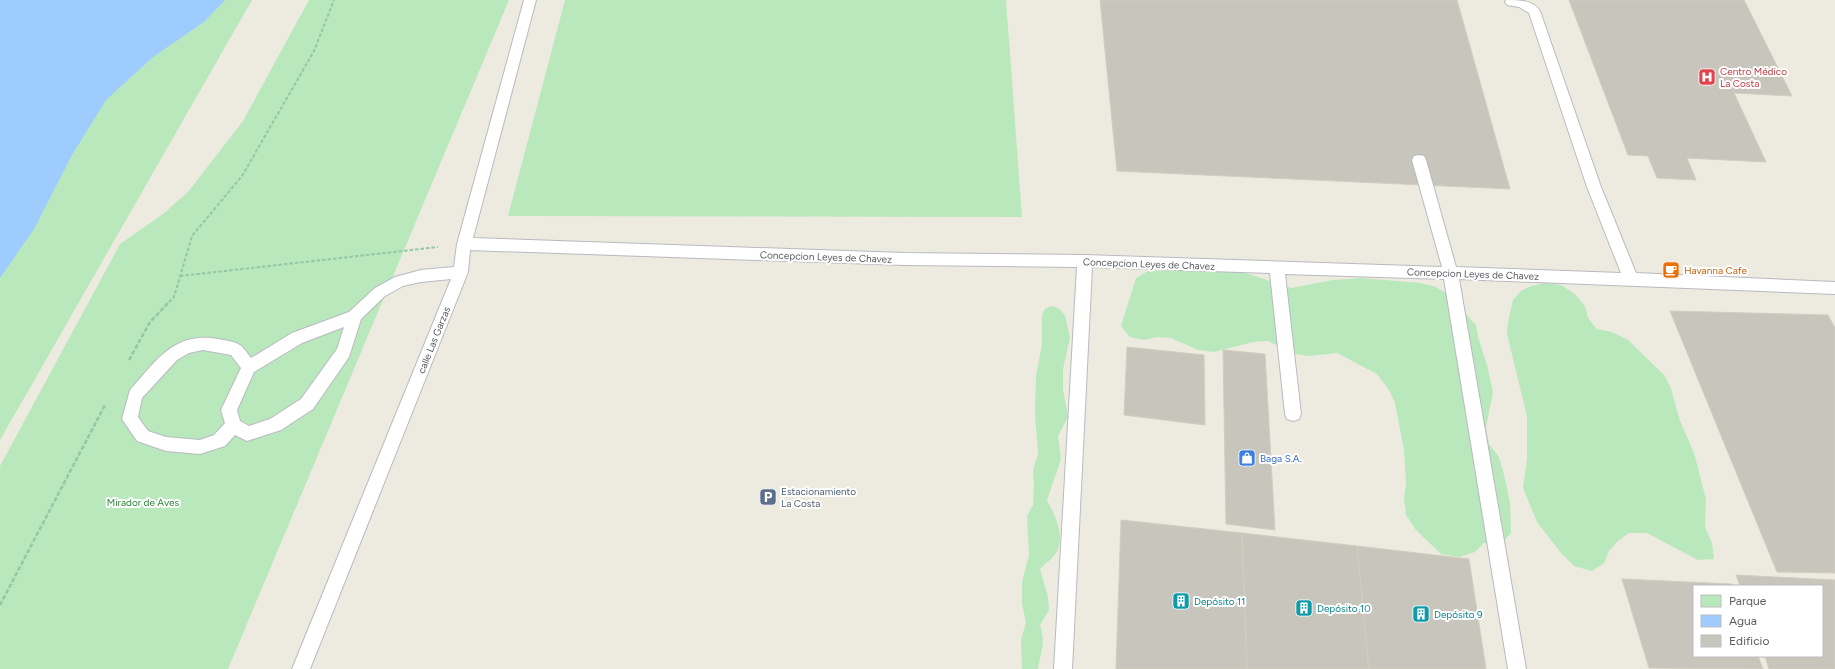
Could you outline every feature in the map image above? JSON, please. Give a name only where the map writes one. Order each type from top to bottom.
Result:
[{"type":"lane","name":"calle Las Garzas","points":[[301,669],[461,272],[464,244],[530,0]]},
{"type":"lane","points":[[1511,2],[1523,4],[1534,11],[1594,187],[1631,279]]},
{"type":"lane","points":[[1419,160],[1449,266],[1517,669]]},
{"type":"lane","name":"Concepcion Leyes de Chavez","points":[[464,244],[904,260],[1085,262],[1631,279],[1835,288]]},
{"type":"lane","points":[[1063,669],[1085,262]]},
{"type":"lane","points":[[1277,268],[1293,414]]},
{"type":"lane","points":[[354,316],[344,352],[307,404],[275,425],[247,434],[233,425],[229,410],[249,367],[296,338],[354,316],[380,292],[400,281],[421,276],[461,272]]},
{"type":"lane","points":[[233,425],[218,441],[200,448],[166,444],[143,436],[130,419],[135,395],[172,355],[186,348],[203,343],[236,349],[249,367]]},
{"type":"path","points":[[128,363],[150,322],[174,296],[192,236],[242,176],[314,51],[334,0]]},
{"type":"path","points":[[180,276],[464,244]]},
{"type":"path","points":[[0,605],[10,583],[106,404]]},
{"type":"green space","points":[[0,0],[252,0],[0,440]]},
{"type":"green space","name":"Mirador de Aves","points":[[309,0],[509,0],[228,669],[0,669],[0,466],[120,244],[163,214],[188,192],[243,121]]},
{"type":"green space","points":[[565,0],[1006,0],[1022,217],[508,216]]},
{"type":"green space","points":[[1191,265],[1234,269],[1291,288],[1333,280],[1361,278],[1421,283],[1436,287],[1449,295],[1476,325],[1478,337],[1487,365],[1493,392],[1486,428],[1489,444],[1499,457],[1503,471],[1510,502],[1511,533],[1501,544],[1484,543],[1475,552],[1459,557],[1441,554],[1416,530],[1406,515],[1404,498],[1406,483],[1404,450],[1395,403],[1389,390],[1377,374],[1337,353],[1308,356],[1294,354],[1268,341],[1253,342],[1214,352],[1198,350],[1171,338],[1157,337],[1144,340],[1130,337],[1121,326],[1136,278],[1148,271],[1177,271]]},
{"type":"green space","points":[[1545,283],[1561,285],[1575,294],[1585,306],[1588,318],[1597,329],[1612,332],[1628,340],[1665,376],[1671,389],[1680,421],[1694,453],[1706,499],[1705,527],[1712,543],[1714,559],[1698,560],[1647,533],[1629,533],[1618,541],[1609,551],[1604,563],[1592,571],[1574,566],[1561,553],[1537,522],[1523,488],[1527,459],[1527,416],[1507,334],[1513,300],[1521,291],[1531,286]]},
{"type":"green space","points":[[1051,306],[1058,308],[1065,315],[1070,338],[1063,369],[1063,389],[1068,417],[1058,436],[1061,459],[1047,500],[1058,526],[1060,540],[1056,553],[1040,569],[1048,597],[1049,610],[1040,625],[1043,643],[1038,669],[1022,669],[1021,640],[1026,622],[1022,604],[1022,582],[1029,555],[1027,516],[1033,505],[1033,470],[1038,454],[1035,415],[1036,376],[1042,344],[1042,315],[1045,309]]},
{"type":"water","points":[[0,0],[225,0],[204,22],[153,57],[106,100],[72,155],[34,229],[0,278]]},
{"type":"building","points":[[1100,0],[1457,0],[1510,189],[1117,171]]},
{"type":"building","name":"Centro Médico La Costa","points":[[1569,0],[1744,0],[1792,96],[1734,93],[1766,162],[1687,158],[1696,180],[1657,178],[1648,156],[1628,155]]},
{"type":"building","points":[[1670,311],[1828,315],[1835,328],[1835,573],[1777,572]]},
{"type":"building","points":[[1127,347],[1204,355],[1205,425],[1124,415]]},
{"type":"building","points":[[1223,350],[1265,354],[1275,530],[1226,524]]},
{"type":"building","name":"Depósito 11","points":[[1121,520],[1242,533],[1247,669],[1116,669]]},
{"type":"building","name":"Depósito 10","points":[[1242,533],[1357,546],[1369,669],[1247,669]]},
{"type":"building","name":"Depósito 9","points":[[1357,546],[1469,559],[1486,669],[1369,669]]},
{"type":"building","points":[[1736,575],[1835,580],[1835,669],[1769,669],[1765,657],[1823,657],[1823,585],[1740,585]]},
{"type":"building","points":[[1622,579],[1732,584],[1693,585],[1693,657],[1758,657],[1763,669],[1649,668]]},
{"type":"place","name":"Centro Médico La Costa","points":[[1707,77]]},
{"type":"place","name":"Havanna Cafe","points":[[1671,270]]},
{"type":"place","name":"Baga S.A.","points":[[1247,458]]},
{"type":"place","name":"Estacionamiento La Costa","points":[[768,497]]},
{"type":"place","name":"Depósito 11","points":[[1181,601]]},
{"type":"place","name":"Depósito 10","points":[[1304,608]]},
{"type":"place","name":"Depósito 9","points":[[1421,614]]}]
